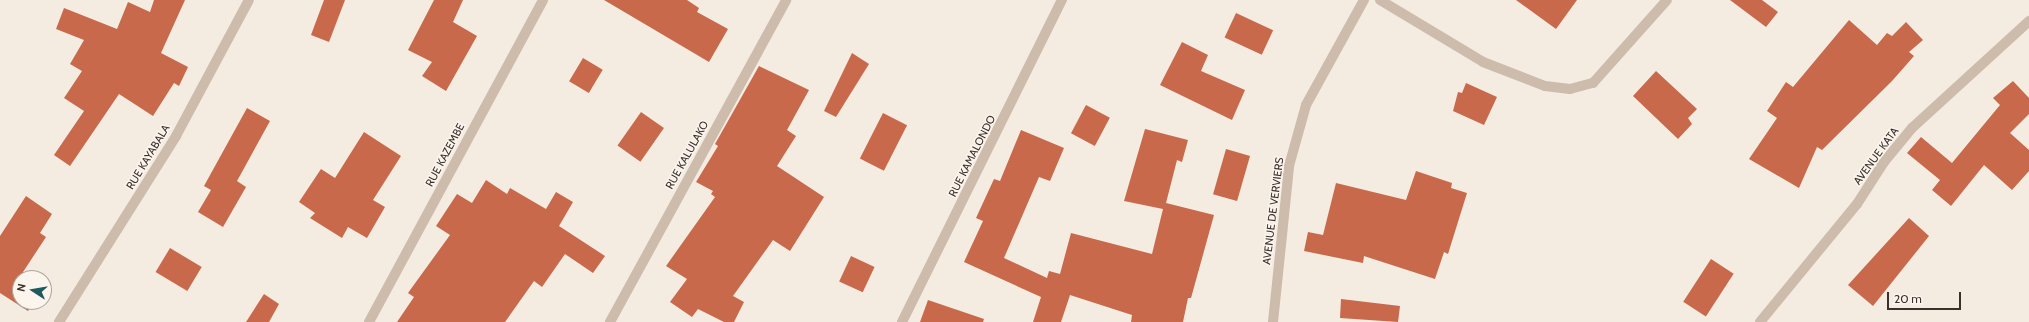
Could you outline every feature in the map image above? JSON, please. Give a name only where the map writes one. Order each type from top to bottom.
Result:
[{"type":"street","name":"RUE KAYABALA","points":[[59,322],[176,136],[249,0]]},
{"type":"street","name":"RUE KAZEMBE","points":[[369,322],[543,0]]},
{"type":"street","name":"RUE KALULAKO","points":[[610,322],[786,0]]},
{"type":"street","name":"RUE KAMALONDO","points":[[902,322],[1062,0]]},
{"type":"street","name":"AVENUE DE VERVIERS","points":[[1272,322],[1289,166],[1306,105],[1364,0]]},
{"type":"street","points":[[1380,0],[1483,62],[1545,86],[1570,89],[1593,83],[1667,0]]},
{"type":"street","name":"AVENUE KATA","points":[[1760,322],[1853,209],[1884,162],[1912,128],[2029,21]]},
{"type":"building","points":[[154,0],[185,0],[161,53],[188,67],[179,86],[174,83],[153,116],[119,94],[70,166],[54,155],[84,111],[64,98],[82,71],[70,64],[84,40],[56,29],[64,8],[117,29],[128,2],[150,12]]},
{"type":"building","points":[[324,0],[345,0],[329,42],[311,35]]},
{"type":"building","points":[[434,0],[463,0],[453,22],[477,36],[446,91],[422,76],[432,62],[408,50]]},
{"type":"building","points":[[604,0],[687,0],[699,8],[697,12],[728,29],[709,62]]},
{"type":"building","points":[[1516,0],[1577,0],[1556,29]]},
{"type":"building","points":[[1730,0],[1762,0],[1778,12],[1766,27]]},
{"type":"building","points":[[1236,13],[1273,30],[1262,55],[1225,37]]},
{"type":"building","points":[[1849,20],[1877,45],[1887,33],[1892,36],[1906,22],[1923,40],[1909,52],[1914,56],[1892,81],[1822,150],[1817,147],[1799,188],[1749,159],[1777,118],[1767,111],[1786,82],[1793,87]]},
{"type":"building","points":[[1182,42],[1208,55],[1201,71],[1245,90],[1232,120],[1160,85]]},
{"type":"building","points":[[852,53],[869,64],[836,117],[824,111]]},
{"type":"building","points":[[583,58],[603,70],[589,93],[569,81]]},
{"type":"building","points":[[759,66],[809,90],[787,130],[796,136],[777,166],[824,197],[790,251],[773,240],[733,296],[744,302],[734,322],[724,322],[698,309],[692,317],[670,302],[687,279],[666,266],[715,197],[711,194],[713,191],[696,182],[718,146],[715,144]]},
{"type":"building","points":[[1656,71],[1697,109],[1688,118],[1692,124],[1678,139],[1633,96]]},
{"type":"building","points":[[2013,81],[2029,98],[2029,114],[2010,133],[2029,150],[2029,171],[2012,190],[1984,165],[1951,206],[1932,190],[1940,180],[1907,153],[1921,137],[1952,163],[2000,105],[1993,98]]},
{"type":"building","points":[[1466,83],[1497,97],[1484,125],[1453,111],[1458,92],[1462,93]]},
{"type":"building","points":[[1086,105],[1110,118],[1095,146],[1071,133]]},
{"type":"building","points":[[247,108],[270,121],[237,181],[246,187],[223,227],[198,212],[211,190],[204,186]]},
{"type":"building","points":[[641,112],[664,128],[640,162],[617,146]]},
{"type":"building","points":[[883,113],[907,125],[884,171],[860,158]]},
{"type":"building","points":[[1145,129],[1188,140],[1182,162],[1177,160],[1166,203],[1214,215],[1191,298],[1188,298],[1183,322],[1131,322],[1132,315],[1070,295],[1061,322],[1033,322],[1041,297],[964,262],[983,221],[976,218],[994,179],[1000,181],[1021,130],[1064,148],[1050,181],[1039,177],[1004,258],[1047,278],[1049,271],[1060,274],[1071,233],[1152,254],[1163,209],[1124,201]]},
{"type":"building","points":[[364,132],[401,156],[373,200],[385,207],[367,238],[348,227],[342,238],[310,218],[315,213],[299,202],[321,169],[335,178]]},
{"type":"building","points":[[1226,149],[1250,156],[1237,201],[1213,194]]},
{"type":"building","points":[[1416,171],[1452,183],[1451,188],[1467,193],[1448,254],[1444,252],[1435,279],[1364,256],[1363,263],[1304,251],[1308,232],[1323,235],[1336,183],[1406,200]]},
{"type":"building","points":[[486,180],[507,194],[510,188],[546,209],[556,192],[573,202],[559,226],[605,256],[593,273],[565,254],[542,287],[534,281],[505,322],[397,322],[414,297],[408,293],[450,235],[436,226],[457,194],[472,203]]},
{"type":"building","points":[[26,196],[52,214],[40,233],[46,237],[24,270],[12,270],[12,301],[0,293],[0,236]]},
{"type":"building","points":[[1909,218],[1929,236],[1873,306],[1848,285]]},
{"type":"building","points":[[170,248],[202,267],[187,291],[156,272]]},
{"type":"building","points":[[851,256],[875,267],[863,292],[839,281]]},
{"type":"building","points":[[1711,259],[1734,274],[1706,316],[1683,302]]},
{"type":"building","points":[[264,294],[279,304],[269,322],[246,322]]},
{"type":"building","points":[[1341,299],[1400,306],[1398,322],[1340,318]]},
{"type":"building","points":[[928,300],[984,319],[983,322],[920,322]]}]
